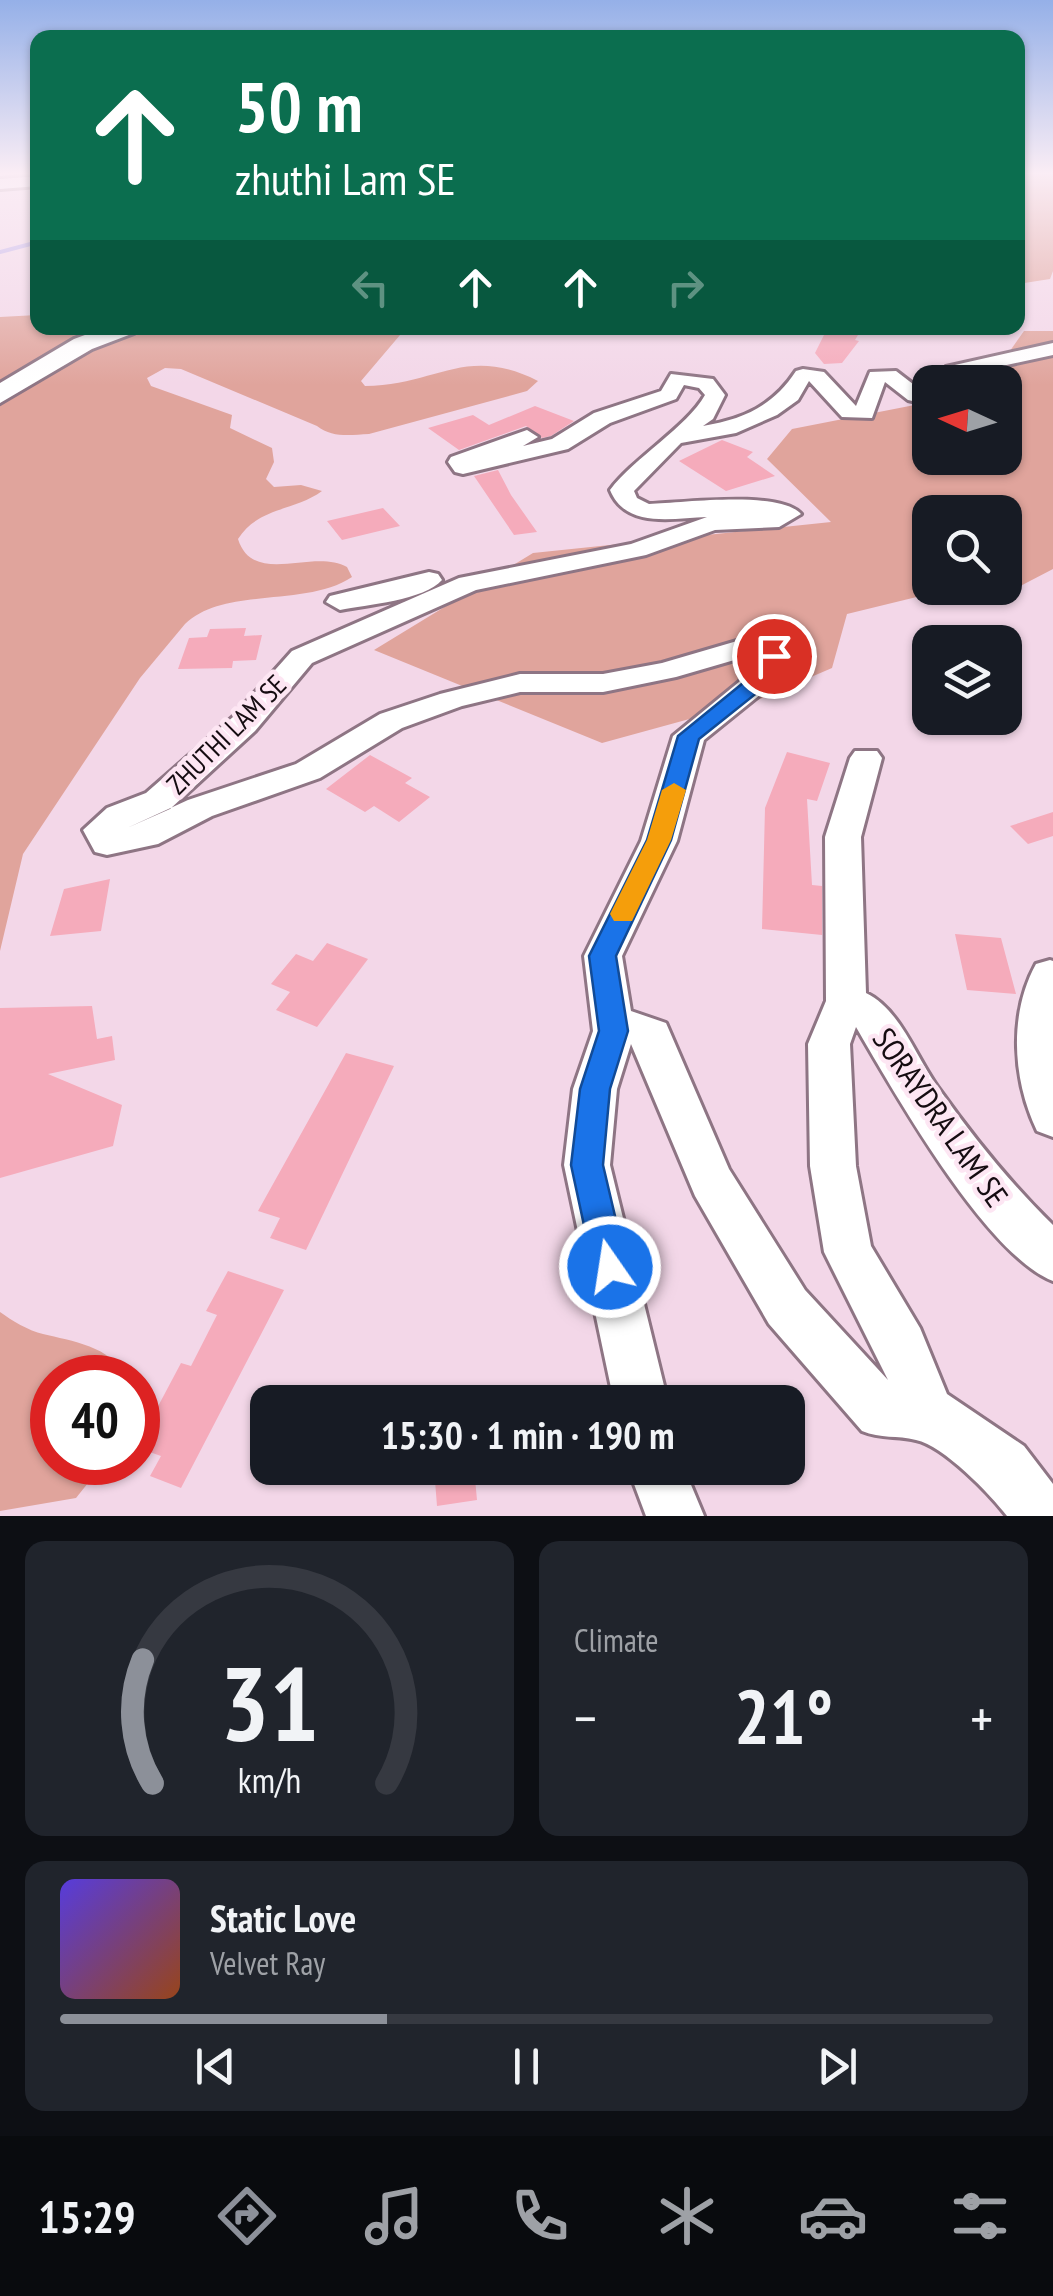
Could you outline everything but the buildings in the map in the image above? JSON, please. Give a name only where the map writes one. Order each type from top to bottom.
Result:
[{"type":"main road","points":[[0,396],[58,358],[109,335]]},
{"type":"street","points":[[980,365],[1053,349]]},
{"type":"street","points":[[674,438],[728,428],[770,411],[791,396],[803,375],[816,376],[850,412],[864,413],[876,376],[889,376],[912,393]]},
{"type":"street","points":[[526,437],[459,462],[463,467],[560,444],[602,418],[668,396],[678,378],[706,383],[715,395],[705,414],[682,428],[674,438]]},
{"type":"street","name":"ZHUTHI LAM SE","points":[[614,1031],[603,956],[659,840],[689,736],[750,688],[774,656],[761,644],[603,683],[520,683],[451,700],[391,721],[308,771],[200,808],[146,836],[107,843],[100,830],[118,816],[158,801],[244,724],[302,658],[468,584],[637,550],[712,524],[779,520],[789,514],[770,508],[646,510],[628,502],[622,490],[674,438]]},
{"type":"street","points":[[340,602],[432,580],[468,584]]},
{"type":"street","points":[[846,1001],[844,837],[866,758]]},
{"type":"street","points":[[1050,975],[1036,1046],[1037,1078],[1053,1118]]},
{"type":"street","name":"SORAYDRA LAM SE","points":[[927,1413],[902,1346],[848,1252],[833,1166],[829,1044],[846,1001],[868,1013],[922,1099],[988,1192],[1053,1258]]},
{"type":"street","points":[[637,1385],[587,1165],[595,1089],[614,1031],[634,1027],[651,1034],[712,1181],[787,1307],[881,1412],[927,1413],[1004,1466],[1042,1516]]},
{"type":"street","points":[[663,1485],[675,1516]]},
{"type":"shaded area","points":[[1025,244],[1053,244],[1050,279],[1025,283]]},
{"type":"shaded area","points":[[30,315],[30,335],[400,335],[361,381],[365,386],[470,366],[513,371],[538,381],[527,391],[369,434],[348,435],[329,432],[181,369],[165,368],[147,378],[151,386],[232,415],[230,428],[272,448],[274,462],[266,479],[274,487],[301,485],[322,491],[266,515],[246,529],[238,539],[246,553],[270,564],[333,562],[347,567],[352,577],[312,592],[221,605],[201,612],[185,624],[140,678],[23,854],[0,951],[0,317]]},
{"type":"shaded area","points":[[1025,331],[1053,331],[1053,569],[1022,585],[1022,495],[912,495],[912,598],[847,614],[832,668],[755,701],[602,743],[374,650],[533,553],[831,522],[767,459],[792,429],[912,406],[912,475],[1022,475],[1022,365],[1000,365]]},
{"type":"shaded area","points":[[0,1312],[32,1330],[106,1355],[30,1355],[30,1485],[86,1485],[76,1498],[0,1511]]},
{"type":"waterway","points":[[0,252],[30,244]]},
{"type":"slow traffic","points":[[623,914],[659,840],[674,790]]},
{"type":"route","points":[[610,1267],[587,1165],[595,1089],[614,1031],[603,956],[659,840],[689,736],[750,688],[774,656]]}]
